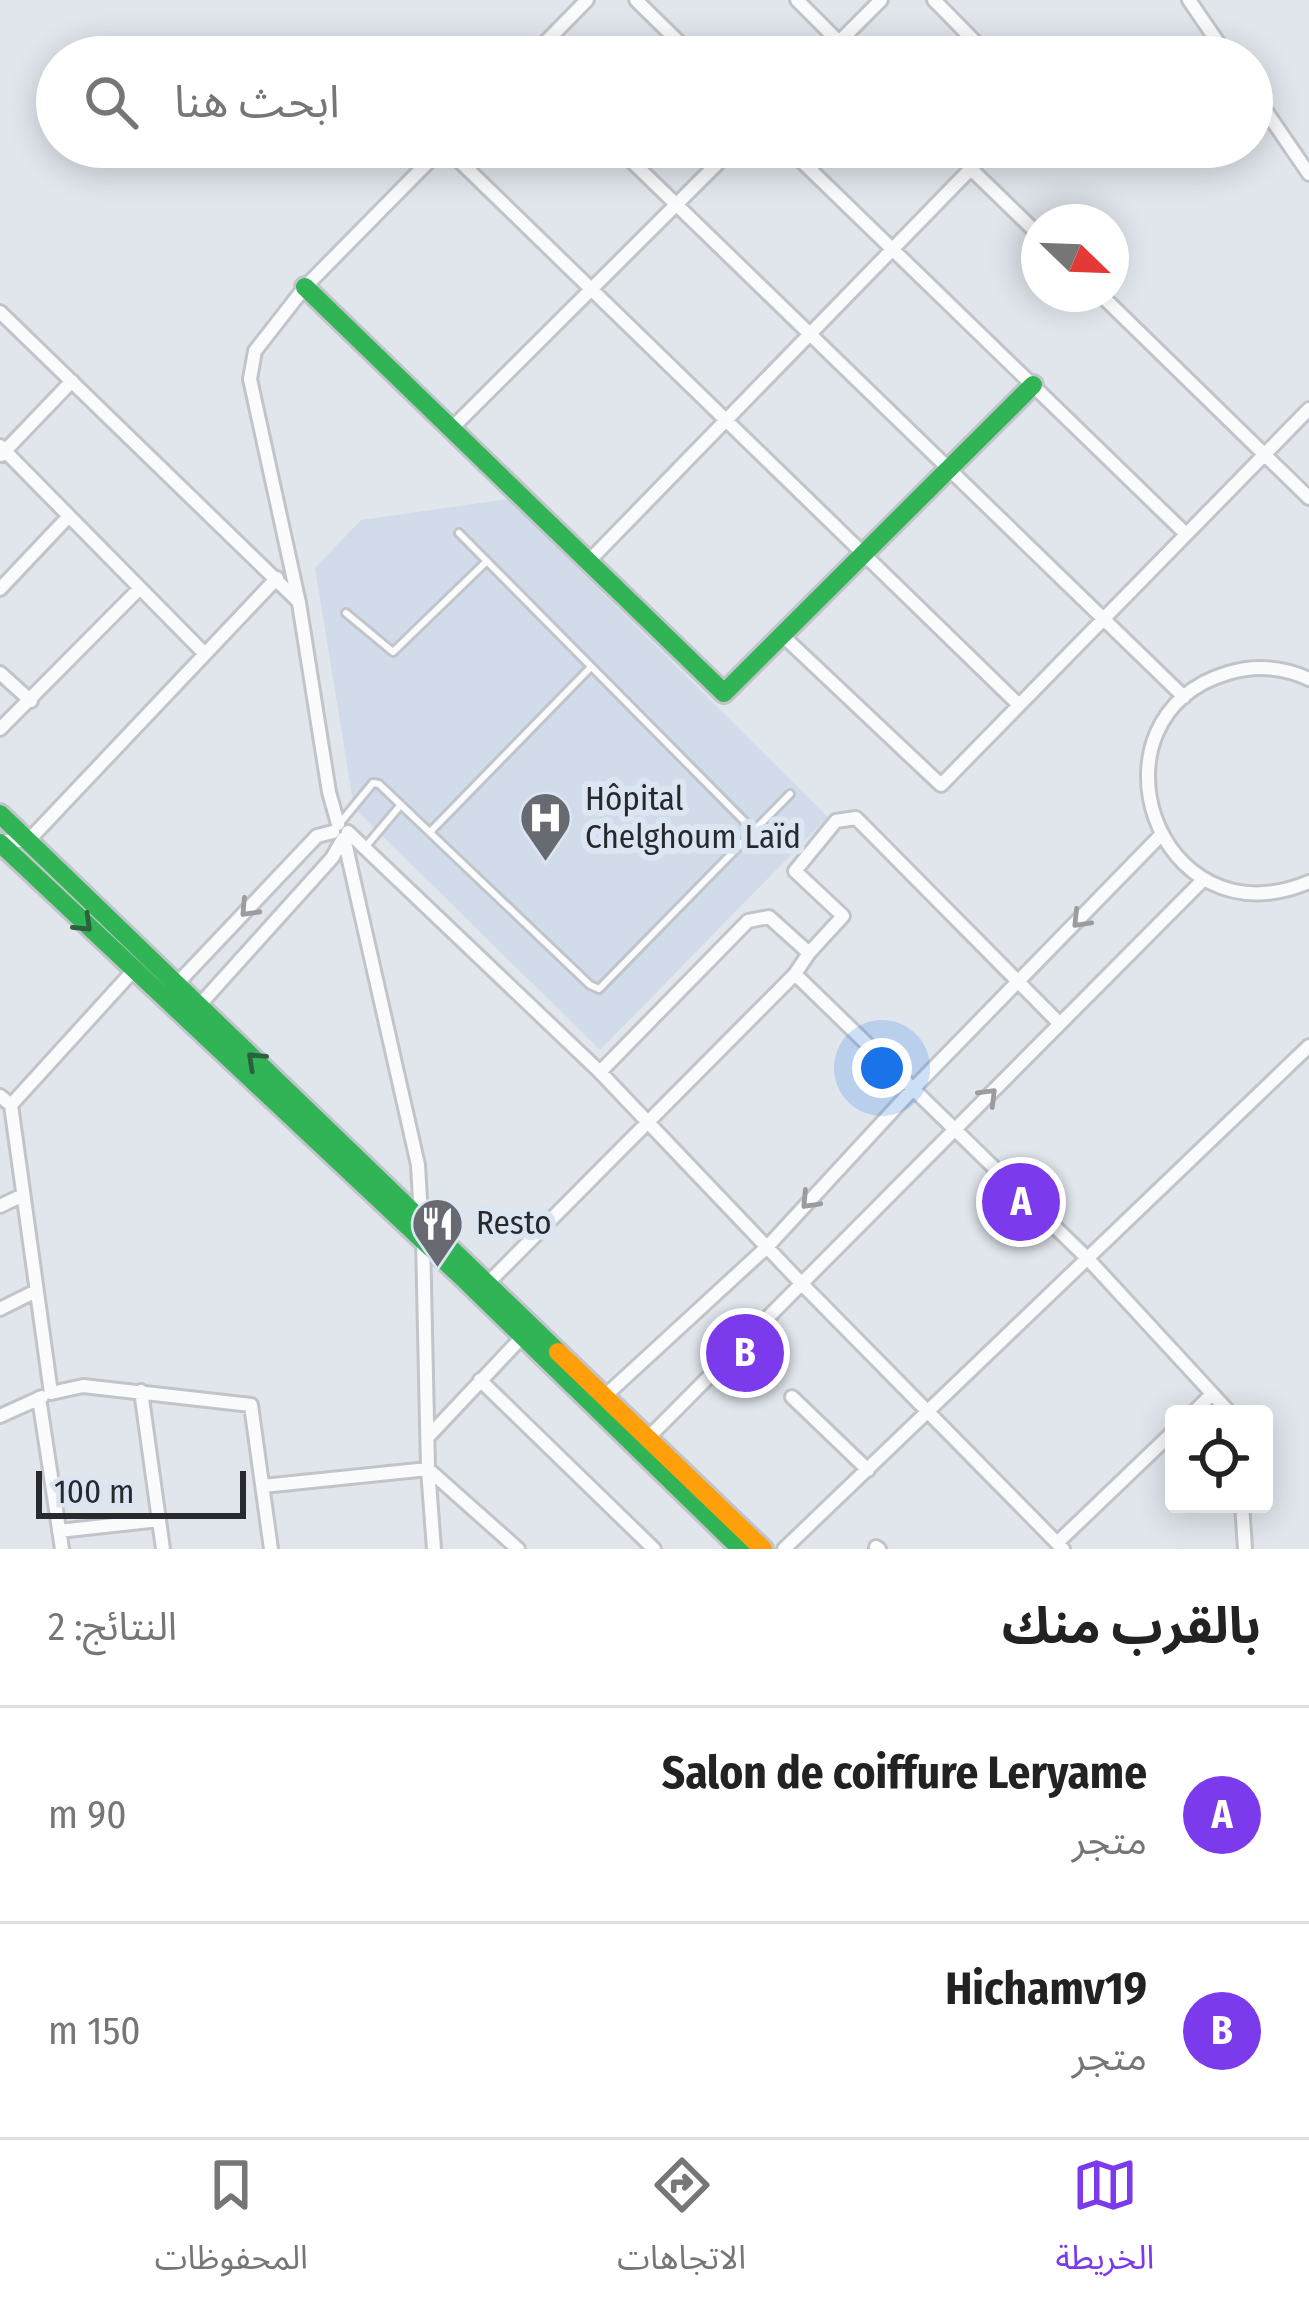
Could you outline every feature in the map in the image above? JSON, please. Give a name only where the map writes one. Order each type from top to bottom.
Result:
[{"type":"main road","points":[[305,287],[724,693],[1033,385]]},
{"type":"main road","points":[[0,814],[170,992],[424,1242],[523,1336],[603,1402]]},
{"type":"main road","points":[[0,842],[133,971],[170,992]]},
{"type":"main road","points":[[192,1013],[421,1216],[603,1402],[763,1549]]},
{"type":"main road","points":[[645,1441],[741,1549]]},
{"type":"street","points":[[552,36],[587,0]]},
{"type":"street","points":[[636,0],[673,36]]},
{"type":"street","points":[[797,0],[833,36]]},
{"type":"street","points":[[845,36],[881,0]]},
{"type":"street","points":[[934,0],[969,36]]},
{"type":"street","points":[[1189,0],[1214,36]]},
{"type":"street","points":[[1273,122],[1309,174]]},
{"type":"street","points":[[423,168],[305,287],[255,351],[250,379],[299,603],[328,792],[340,830],[339,859],[418,1165],[434,1549]]},
{"type":"street","points":[[466,168],[1019,705]]},
{"type":"street","points":[[639,168],[1184,697]]},
{"type":"street","points":[[451,429],[713,168]]},
{"type":"street","points":[[809,168],[1186,534]]},
{"type":"street","points":[[587,563],[971,169],[1021,218]]},
{"type":"street","points":[[0,312],[299,603]]},
{"type":"street","points":[[1118,312],[1309,498]]},
{"type":"street","points":[[73,381],[2,451],[204,653]]},
{"type":"street","points":[[784,636],[941,785],[1309,409]]},
{"type":"street","points":[[0,589],[69,516]]},
{"type":"street","points":[[0,842],[28,841],[277,578]]},
{"type":"street","points":[[0,729],[140,588]]},
{"type":"street","points":[[1309,680],[1280,670],[1238,670],[1200,685],[1184,697],[1155,738],[1147,788],[1161,836],[1179,860],[1204,879],[1223,888],[1266,893],[1309,882]]},
{"type":"street","points":[[0,673],[31,701]]},
{"type":"street","points":[[170,992],[316,836],[326,823],[328,792]]},
{"type":"street","points":[[487,1284],[795,974],[843,916],[795,872],[836,821],[856,818],[1060,1024]]},
{"type":"street","points":[[316,836],[340,830]]},
{"type":"street","points":[[340,830],[600,1072],[1060,1546],[1165,1440]]},
{"type":"street","points":[[603,1402],[768,1246],[913,1089],[1161,836]]},
{"type":"street","points":[[339,859],[378,862]]},
{"type":"street","points":[[192,1013],[339,859]]},
{"type":"street","points":[[645,1441],[1204,879]]},
{"type":"street","points":[[600,1072],[748,921],[769,917],[809,953]]},
{"type":"street","points":[[62,1549],[36,1291],[6,1100],[133,971]]},
{"type":"street","points":[[795,974],[1089,1260],[1222,1405]]},
{"type":"street","points":[[784,1549],[1309,1046]]},
{"type":"street","points":[[0,1206],[23,1195]]},
{"type":"street","points":[[0,1309],[36,1291]]},
{"type":"street","points":[[427,1438],[523,1336]]},
{"type":"street","points":[[480,1381],[654,1549]]},
{"type":"street","points":[[0,1416],[45,1395],[83,1385],[251,1405],[271,1549]]},
{"type":"street","points":[[141,1391],[163,1549]]},
{"type":"street","points":[[1201,1405],[1211,1395]]},
{"type":"street","points":[[792,1397],[868,1470]]},
{"type":"street","points":[[263,1486],[428,1469],[518,1549]]},
{"type":"street","points":[[1243,1513],[1245,1549]]},
{"type":"street","points":[[59,1531],[159,1520]]},
{"type":"lane","points":[[459,533],[754,831]]},
{"type":"lane","points":[[346,613],[392,652],[487,561]]},
{"type":"lane","points":[[432,830],[591,667]]},
{"type":"lane","points":[[340,830],[373,783],[380,784],[590,986],[599,989],[790,794]]},
{"type":"lane","points":[[364,848],[400,806]]},
{"type":"shaded area","points":[[508,499],[828,817],[600,1050],[354,808],[315,568],[361,520]]},
{"type":"traffic: fast","points":[[305,287],[724,693],[1033,385]]},
{"type":"traffic: fast","points":[[0,814],[558,1352]]},
{"type":"traffic: fast","points":[[0,843],[464,1279],[741,1549]]},
{"type":"traffic: slow","points":[[558,1352],[763,1549]]},
{"type":"place","name":"Hôpital Chelghoum Laïd","points":[[546,864]]},
{"type":"place","name":"Salon de coiffure Leryame","points":[[1021,1202]]},
{"type":"place","name":"Resto","points":[[437,1269]]},
{"type":"place","name":"Hichamv19","points":[[745,1353]]}]
